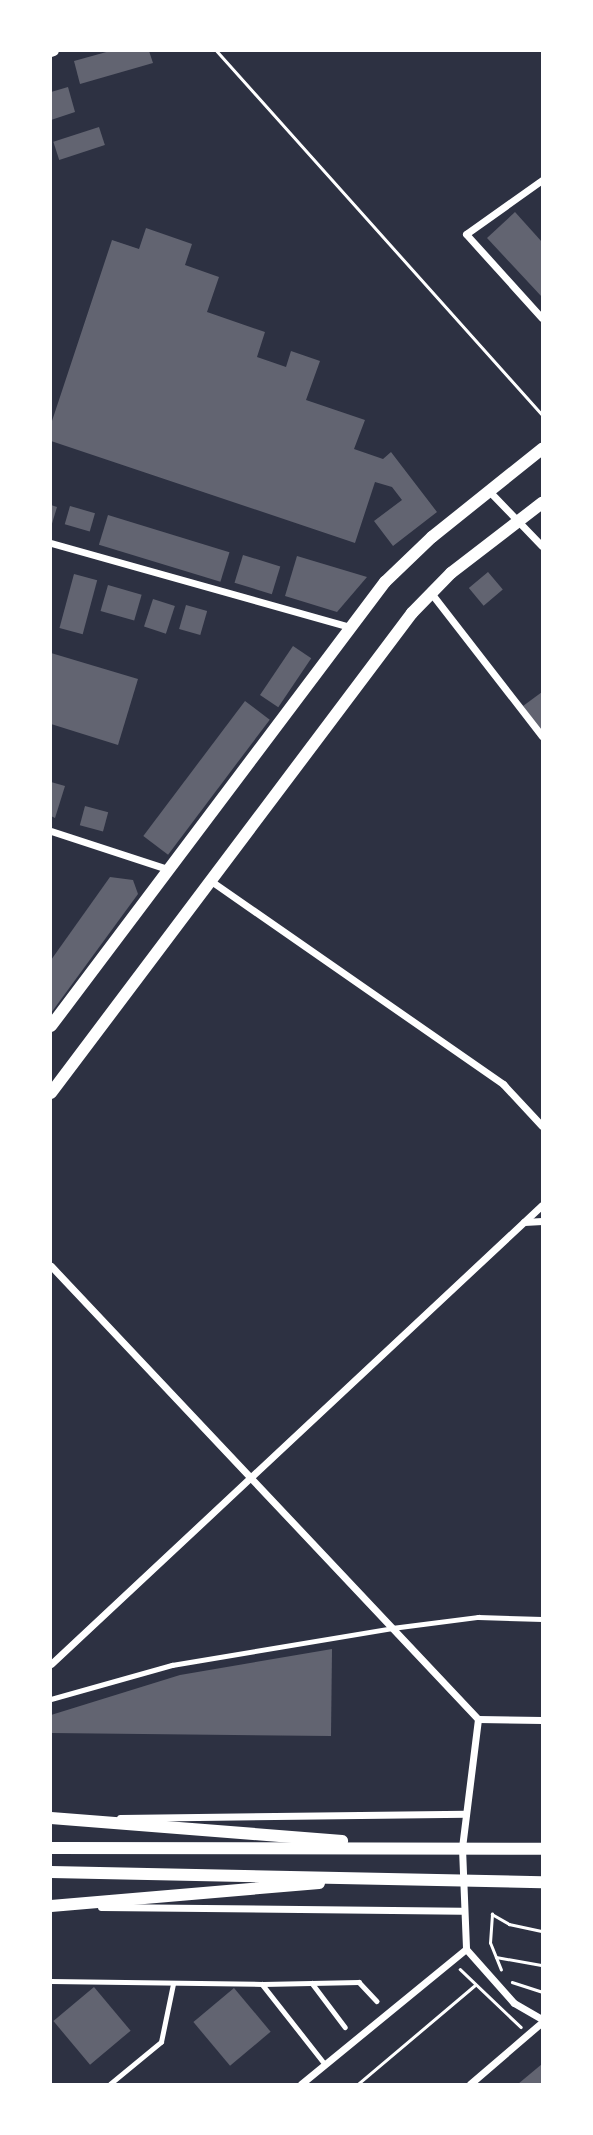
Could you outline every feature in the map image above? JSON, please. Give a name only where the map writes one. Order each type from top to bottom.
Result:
[{"type":"main road","points":[[51,1026],[349,627],[411,555],[542,449]]},
{"type":"main road","points":[[51,1093],[431,592],[542,503]]},
{"type":"main road","points":[[55,1818],[319,1836],[363,1846]]},
{"type":"main road","points":[[51,1848],[363,1846],[542,1849]]},
{"type":"main road","points":[[51,1872],[542,1882]]},
{"type":"main road","points":[[54,1906],[341,1880]]},
{"type":"street","points":[[542,180],[466,234],[542,318]]},
{"type":"street","points":[[489,491],[542,546]]},
{"type":"street","points":[[51,543],[349,627]]},
{"type":"street","points":[[431,592],[542,736]]},
{"type":"street","points":[[51,831],[167,869]]},
{"type":"street","points":[[211,881],[503,1084],[542,1126]]},
{"type":"street","points":[[51,1664],[542,1205]]},
{"type":"street","points":[[524,1222],[542,1221]]},
{"type":"street","points":[[51,1266],[478,1719],[542,1720]]},
{"type":"street","points":[[470,2084],[542,2021],[501,1990],[466,1949],[461,1911],[462,1848],[478,1719]]},
{"type":"street","points":[[55,1818],[466,1814]]},
{"type":"street","points":[[54,1906],[461,1911]]},
{"type":"street","points":[[302,2084],[466,1949]]},
{"type":"lane","points":[[51,1699],[172,1665],[392,1628],[478,1617],[542,1619]]},
{"type":"lane","points":[[51,1981],[173,1984],[239,1980],[262,1984],[359,1982],[377,2001]]},
{"type":"lane","points":[[312,1982],[345,2027]]},
{"type":"lane","points":[[110,2084],[160,2042],[173,1984]]},
{"type":"lane","points":[[262,1984],[325,2065]]},
{"type":"path","points":[[217,51],[542,415]]},
{"type":"path","points":[[542,1931],[509,1924],[492,1914],[490,1943],[505,1979],[542,1992]]},
{"type":"path","points":[[496,1957],[542,1965]]},
{"type":"path","points":[[452,1960],[474,1986],[529,2034]]},
{"type":"path","points":[[358,2084],[474,1986]]},
{"type":"building","points":[[110,51],[149,51],[153,63],[80,84],[74,61]]},
{"type":"building","points":[[68,87],[75,112],[51,120],[51,92]]},
{"type":"building","points":[[99,127],[105,145],[59,160],[53,142]]},
{"type":"building","points":[[515,212],[542,242],[542,297],[487,238]]},
{"type":"building","points":[[146,228],[192,244],[185,265],[219,277],[207,312],[265,332],[257,357],[286,367],[291,351],[320,361],[306,400],[365,420],[354,449],[383,459],[391,452],[437,512],[393,546],[374,521],[402,500],[392,487],[375,482],[355,543],[51,441],[51,424],[112,240],[139,249]]},
{"type":"building","points":[[51,505],[57,507],[51,527]]},
{"type":"building","points":[[70,506],[95,513],[90,531],[65,524]]},
{"type":"building","points":[[108,515],[229,552],[220,582],[99,545]]},
{"type":"building","points":[[243,555],[280,566],[272,594],[235,583]]},
{"type":"building","points":[[297,556],[367,577],[337,612],[285,596]]},
{"type":"building","points":[[488,572],[503,590],[484,606],[469,588]]},
{"type":"building","points":[[74,574],[97,580],[83,634],[60,628]]},
{"type":"building","points":[[108,585],[142,595],[134,621],[101,611]]},
{"type":"building","points":[[153,599],[175,606],[166,634],[144,627]]},
{"type":"building","points":[[186,605],[207,611],[200,635],[179,629]]},
{"type":"building","points":[[293,646],[311,658],[278,707],[260,695]]},
{"type":"building","points":[[51,653],[138,679],[118,745],[51,724]]},
{"type":"building","points":[[542,692],[542,732],[523,706]]},
{"type":"building","points":[[245,701],[270,720],[168,855],[143,836]]},
{"type":"building","points":[[51,782],[65,786],[55,818],[51,816]]},
{"type":"building","points":[[85,806],[108,812],[103,832],[80,825]]},
{"type":"building","points":[[110,877],[133,880],[138,894],[51,1013],[51,960]]},
{"type":"building","points":[[332,1649],[331,1736],[51,1733],[51,1715],[180,1675]]},
{"type":"building","points":[[94,1987],[131,2031],[90,2065],[53,2021]]},
{"type":"building","points":[[234,1988],[271,2032],[230,2066],[193,2022]]},
{"type":"building","points":[[542,2064],[542,2084],[518,2084]]}]
